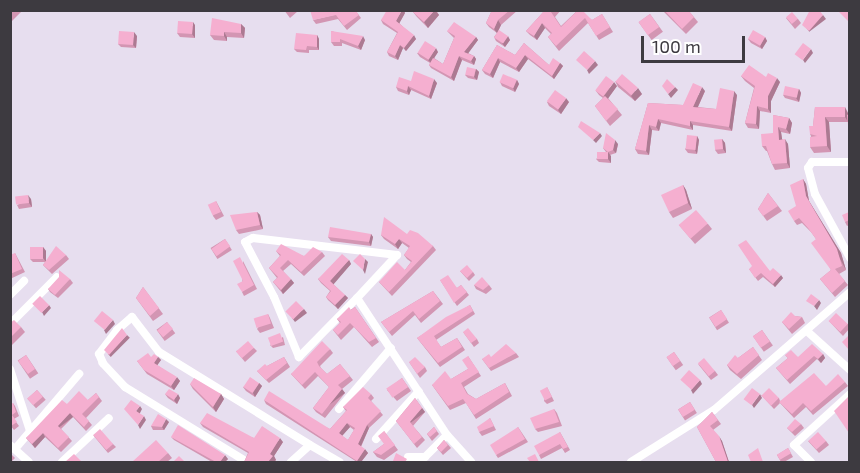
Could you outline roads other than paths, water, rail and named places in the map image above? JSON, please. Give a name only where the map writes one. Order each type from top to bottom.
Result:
[{"type":"street","points":[[849,162],[812,162],[808,168],[815,194],[849,258]]},
{"type":"street","points":[[253,238],[397,255],[357,298],[298,357],[274,297],[245,242],[253,238]]},
{"type":"street","points":[[10,324],[57,277]]},
{"type":"street","points":[[10,295],[24,281]]},
{"type":"street","points":[[631,462],[714,410],[808,332],[849,292]]},
{"type":"street","points":[[357,298],[447,435],[471,462]]},
{"type":"street","points":[[247,462],[125,387],[103,363],[99,354],[117,330],[132,317],[159,352],[340,462]]},
{"type":"street","points":[[808,332],[849,370]]},
{"type":"street","points":[[339,409],[391,348]]},
{"type":"street","points":[[10,369],[30,431]]},
{"type":"street","points":[[29,462],[13,447],[30,431],[79,374]]},
{"type":"street","points":[[376,439],[419,391]]},
{"type":"street","points":[[810,462],[794,445],[849,394]]},
{"type":"street","points":[[62,462],[109,418]]},
{"type":"street","points":[[408,457],[425,457],[447,435]]},
{"type":"street","points":[[291,462],[310,445]]}]
